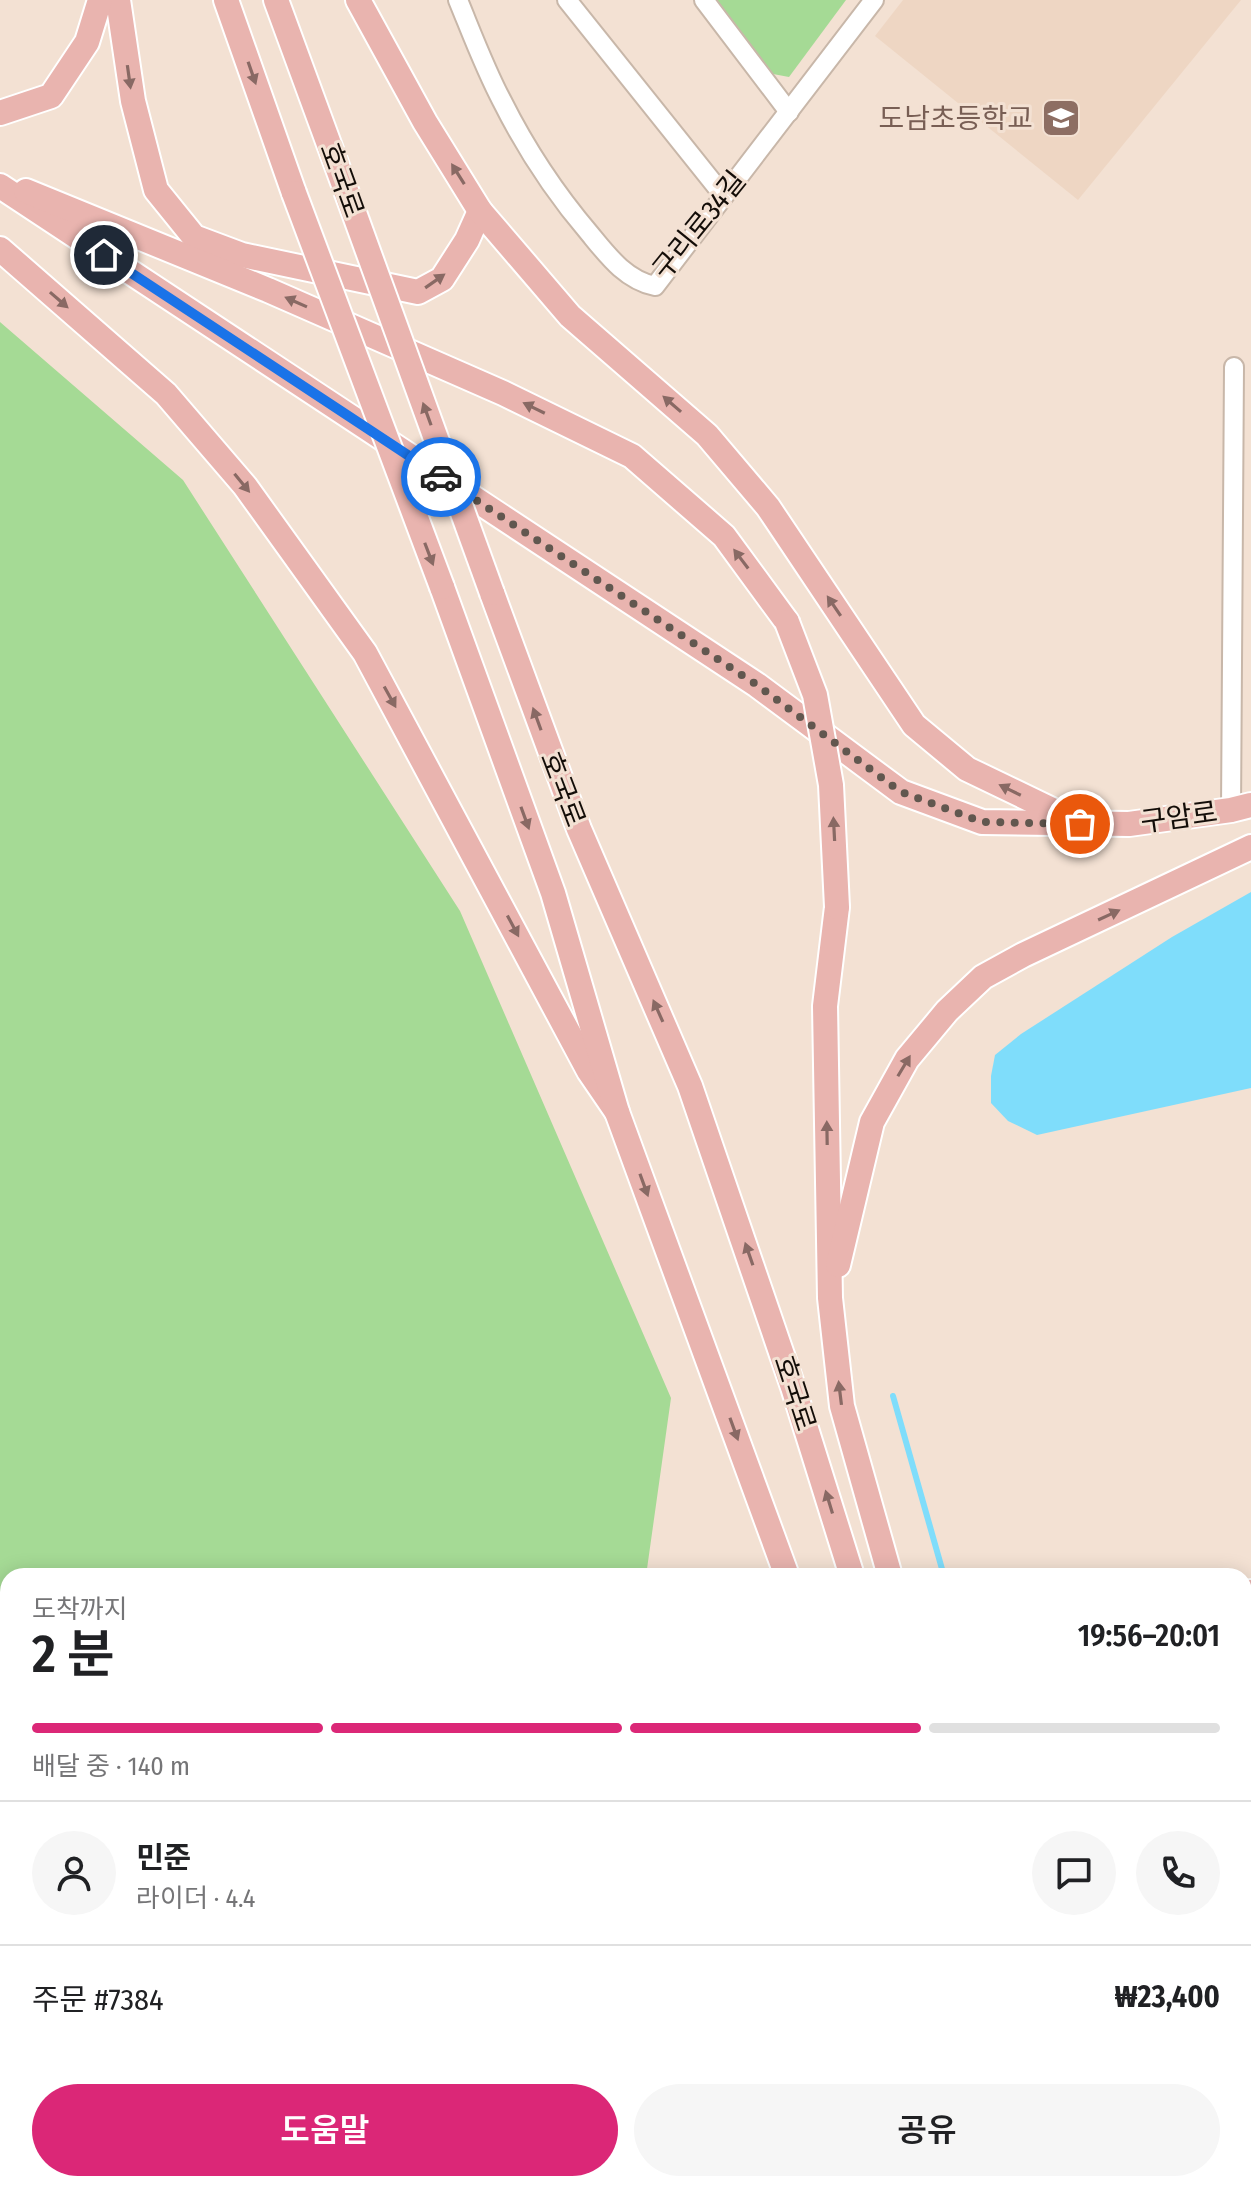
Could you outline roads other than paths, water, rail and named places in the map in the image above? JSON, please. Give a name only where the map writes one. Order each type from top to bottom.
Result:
[{"type":"main road","points":[[0,113],[51,96],[87,42],[100,0]]},
{"type":"main road","points":[[118,0],[133,101],[156,190],[194,237],[242,255],[418,292],[442,279],[467,240],[480,211]]},
{"type":"main road","name":"호국로","points":[[226,0],[294,193],[553,893],[617,1112],[784,1568]]},
{"type":"main road","name":"호국로","points":[[276,0],[579,829],[690,1086],[793,1387],[850,1568]]},
{"type":"main road","points":[[358,0],[425,122],[480,211],[570,316],[707,435],[768,507],[914,725],[967,769],[1080,824]]},
{"type":"main road","points":[[0,183],[282,296],[503,393],[632,456],[724,536],[787,622],[815,695],[829,770],[837,907],[825,1006],[830,1298],[842,1406],[888,1568]]},
{"type":"main road","name":"구암로","points":[[0,183],[757,685],[901,792],[982,822],[1129,824],[1241,807]]},
{"type":"main road","points":[[0,249],[166,394],[245,486],[365,653],[589,1071],[617,1112]]},
{"type":"main road","points":[[830,1298],[872,1122],[907,1059],[947,1011],[983,977],[1023,955],[1251,847]]},
{"type":"street","name":"구리로34길","points":[[458,0],[500,99],[560,198],[614,263],[639,283],[655,286],[874,0]]},
{"type":"street","points":[[567,0],[723,195]]},
{"type":"street","points":[[704,0],[789,112]]},
{"type":"street","points":[[1234,367],[1241,807]]},
{"type":"water","points":[[1251,892],[1251,1088],[1037,1135],[1008,1121],[991,1103],[995,1055],[1021,1034],[1172,937]]},
{"type":"waterway","points":[[893,1396],[942,1568]]},
{"type":"place","name":"도남초등학교","points":[[1061,118]]}]
